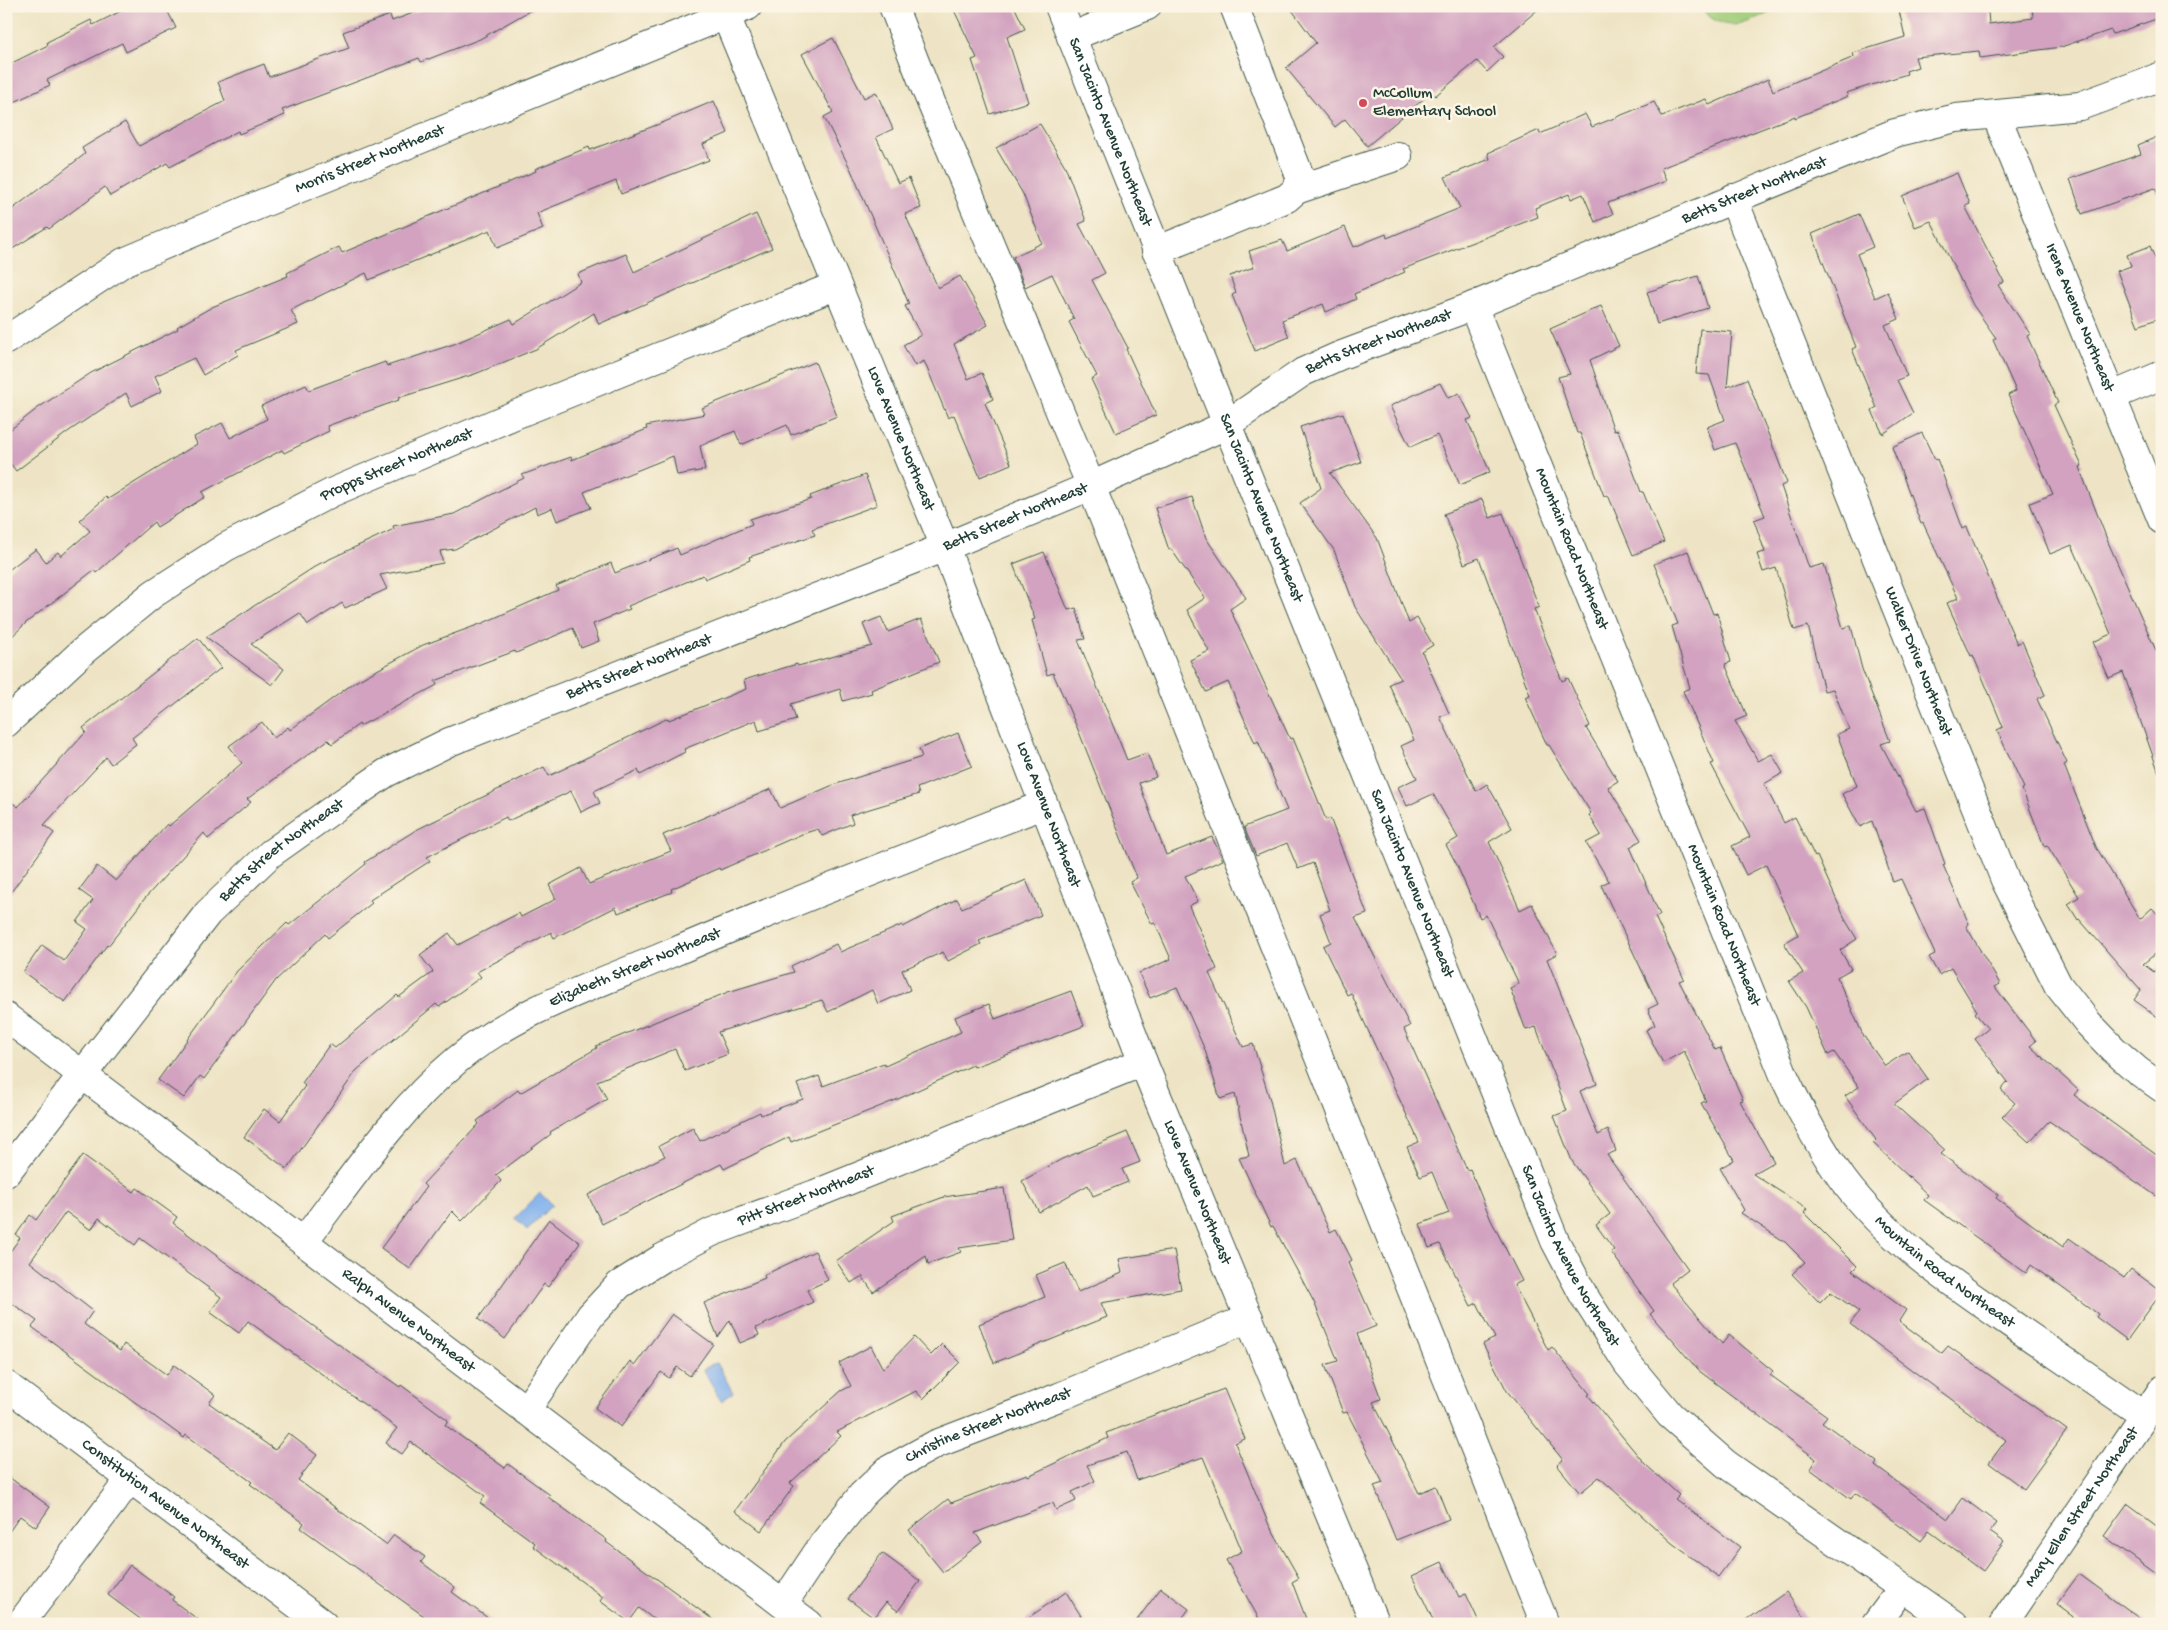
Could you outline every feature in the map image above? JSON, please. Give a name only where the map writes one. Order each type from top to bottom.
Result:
[{"type":"street","points":[[893,6],[926,90],[1091,486],[1545,1624]]},
{"type":"street","name":"San Jacinto Avenue Northeast","points":[[1059,6],[1226,426],[1555,1241],[1584,1296],[1627,1363],[1670,1415],[1726,1464],[1954,1624]]},
{"type":"street","points":[[1071,37],[1113,12],[1146,6]]},
{"type":"street","points":[[1234,6],[1298,166],[1301,179],[1296,190]]},
{"type":"street","name":"Love Avenue Northeast","points":[[732,9],[835,286],[945,547],[1043,805],[1144,1062],[1375,1624]]},
{"type":"street","name":"Morris Street Northeast","points":[[6,340],[124,262],[732,9]]},
{"type":"street","name":"Betts Street Northeast","points":[[6,1173],[208,913],[270,854],[386,773],[449,742],[945,547],[1091,486],[1226,426],[1312,368],[1339,356],[1473,306],[1733,198],[1896,133],[1956,118],[2080,106],[2162,76]]},
{"type":"street","name":"Irene Avenue Northeast","points":[[1996,115],[2162,520]]},
{"type":"street","points":[[1156,251],[1287,198],[1296,190],[1398,156]]},
{"type":"street","name":"Walker Drive Northeast","points":[[1733,198],[2005,880],[2058,985],[2088,1023],[2113,1049],[2138,1071],[2162,1088]]},
{"type":"street","name":"Propps Street Northeast","points":[[6,723],[82,652],[153,594],[226,546],[342,489],[517,414],[835,286]]},
{"type":"street","name":"Mountain Road Northeast","points":[[1473,306],[1781,1069],[1810,1130],[1844,1181],[1876,1217],[1912,1252],[1973,1298],[2144,1415]]},
{"type":"street","points":[[2112,396],[2162,375]]},
{"type":"street","name":"Elizabeth Street Northeast","points":[[304,1241],[401,1113],[458,1059],[496,1033],[544,1007],[716,934],[1043,805]]},
{"type":"street","name":"Ralph Avenue Northeast","points":[[6,1017],[809,1624]]},
{"type":"street","name":"Pitt Street Northeast","points":[[526,1410],[591,1315],[619,1285],[662,1258],[712,1232],[815,1194],[1144,1062]]},
{"type":"street","name":"Christine Street Northeast","points":[[783,1604],[823,1544],[862,1495],[888,1470],[936,1444],[1059,1397],[1249,1318]]},
{"type":"street","name":"Constitution Avenue Northeast","points":[[6,1385],[323,1624]]},
{"type":"street","name":"Mary Ellen Street Northeast","points":[[2003,1624],[2162,1390]]},
{"type":"street","points":[[20,1624],[130,1479]]},
{"type":"street","points":[[1876,1624],[1902,1589]]},
{"type":"green space","points":[[1699,6],[1785,6],[1750,21],[1730,25],[1720,23],[1710,17]]},
{"type":"water","points":[[540,1193],[552,1205],[527,1230],[515,1218]]},
{"type":"water","points":[[717,1363],[733,1393],[721,1401],[703,1370]]},
{"type":"building","points":[[131,6],[165,6],[176,28],[126,52],[122,43],[47,80],[50,85],[6,106],[6,66],[48,45],[47,42],[91,20],[93,25]]},
{"type":"building","points":[[431,6],[538,6],[480,39],[421,62],[419,58],[282,110],[285,115],[239,134],[238,131],[170,167],[167,163],[110,196],[105,187],[49,229],[47,227],[6,253],[6,214],[85,154],[82,148],[125,122],[139,146],[225,101],[218,82],[264,64],[269,77],[349,48],[343,32],[390,15],[392,21]]},
{"type":"building","points":[[952,6],[1014,6],[1025,29],[1007,37],[1028,102],[990,114],[972,60],[977,58]]},
{"type":"building","points":[[1289,6],[1542,6],[1494,47],[1503,57],[1487,72],[1477,61],[1435,96],[1432,92],[1367,146],[1345,119],[1335,127],[1286,68],[1316,43]]},
{"type":"building","points":[[1898,6],[1983,6],[1984,12],[1988,12],[1989,24],[2033,18],[2032,6],[2162,6],[2162,17],[2113,34],[2111,30],[2061,47],[1980,58],[1979,51],[1915,57],[1918,67],[1906,71],[1907,74],[1846,93],[1848,96],[1795,118],[1795,116],[1661,168],[1666,181],[1608,203],[1613,214],[1595,222],[1583,194],[1571,199],[1569,194],[1535,208],[1538,217],[1403,269],[1405,272],[1354,294],[1356,299],[1326,312],[1323,304],[1282,320],[1289,337],[1255,351],[1232,295],[1236,293],[1230,276],[1254,267],[1249,251],[1282,240],[1287,251],[1345,227],[1354,247],[1386,234],[1387,238],[1460,208],[1445,177],[1490,159],[1488,153],[1539,130],[1540,134],[1585,114],[1592,127],[1654,102],[1662,116],[1706,99],[1709,105],[1768,79],[1773,91],[1854,57],[1853,53],[1905,37]]},
{"type":"building","points":[[833,38],[864,98],[876,92],[893,129],[876,137],[898,183],[909,178],[921,208],[905,214],[938,288],[960,276],[988,325],[954,344],[968,379],[982,373],[993,399],[985,403],[1011,464],[980,477],[954,415],[948,418],[924,361],[915,366],[903,345],[921,335],[905,306],[909,304],[851,170],[824,117],[833,112],[802,54]]},
{"type":"building","points":[[714,101],[728,133],[703,144],[709,160],[621,194],[616,181],[537,213],[543,229],[497,248],[490,230],[369,280],[366,273],[291,310],[298,324],[236,350],[238,355],[203,375],[194,358],[155,376],[162,391],[132,406],[126,393],[69,431],[16,471],[6,458],[6,433],[38,408],[91,373],[178,329],[177,327],[212,307],[288,276],[287,273],[339,247],[342,253],[536,171],[535,169],[589,147],[590,150],[662,123]]},
{"type":"building","points":[[1040,124],[1065,166],[1086,221],[1079,224],[1105,273],[1092,280],[1128,348],[1126,349],[1156,415],[1116,433],[1091,379],[1097,376],[1069,322],[1074,319],[1052,274],[1025,287],[1013,257],[1042,243],[1023,194],[996,148]]},
{"type":"building","points":[[2162,135],[2162,202],[2155,188],[2082,214],[2070,179],[2141,154],[2138,145]]},
{"type":"building","points":[[1957,173],[1970,204],[1965,206],[2004,282],[1998,285],[2030,334],[2027,336],[2058,403],[2054,405],[2082,466],[2079,467],[2108,542],[2162,664],[2162,772],[2159,773],[2123,672],[2109,678],[2093,642],[2111,634],[2072,545],[2050,554],[2030,503],[2053,494],[2008,395],[2016,391],[1993,340],[1996,338],[1973,305],[1931,221],[1915,227],[1902,196]]},
{"type":"building","points":[[756,214],[772,248],[599,324],[594,313],[536,349],[475,374],[398,398],[399,400],[327,426],[329,431],[284,453],[282,450],[202,492],[205,497],[157,527],[154,522],[96,573],[94,570],[27,622],[6,642],[6,572],[36,549],[46,562],[58,552],[61,556],[90,531],[80,520],[106,497],[108,499],[197,444],[194,437],[222,423],[230,438],[267,419],[261,406],[306,385],[309,390],[385,362],[387,366],[454,344],[511,319],[514,324],[581,282],[578,274],[626,254],[634,272]]},
{"type":"building","points":[[1859,214],[1873,247],[1857,254],[1875,298],[1888,292],[1899,319],[1885,325],[1907,376],[1897,380],[1913,413],[1883,434],[1872,411],[1877,408],[1852,349],[1856,347],[1812,234]]},
{"type":"building","points":[[2150,246],[2162,276],[2162,317],[2138,326],[2117,271],[2131,266],[2127,255]]},
{"type":"building","points":[[1698,276],[1708,308],[1657,324],[1647,292]]},
{"type":"building","points":[[1601,306],[1619,346],[1590,360],[1614,431],[1618,430],[1641,492],[1643,492],[1664,542],[1633,555],[1608,495],[1604,496],[1580,433],[1577,433],[1558,377],[1570,374],[1550,329]]},
{"type":"building","points":[[1700,329],[1732,332],[1727,387],[1747,379],[1787,483],[1781,486],[1809,568],[1824,564],[1843,628],[1851,626],[1862,669],[1890,741],[1881,744],[1916,811],[1925,808],[1945,864],[1943,865],[1969,924],[1966,926],[2000,984],[1995,987],[2036,1041],[2030,1046],[2078,1090],[2074,1095],[2162,1159],[2162,1200],[2049,1121],[2029,1142],[2002,1117],[2015,1103],[2001,1090],[2008,1082],[1975,1039],[1988,1029],[1975,1013],[1977,1011],[1951,968],[1939,975],[1929,957],[1935,954],[1901,879],[1893,882],[1872,821],[1860,827],[1842,794],[1857,786],[1837,734],[1849,729],[1833,689],[1824,691],[1808,626],[1794,630],[1776,568],[1763,572],[1757,554],[1765,552],[1754,520],[1765,516],[1735,443],[1715,450],[1707,427],[1725,420],[1709,375],[1696,374]]},
{"type":"building","points":[[815,362],[837,416],[791,435],[787,425],[741,445],[735,431],[700,446],[705,470],[677,475],[673,456],[584,492],[591,508],[557,521],[552,508],[537,514],[535,507],[455,549],[440,551],[443,563],[380,575],[387,589],[345,608],[342,603],[308,625],[300,613],[251,644],[284,669],[272,685],[206,637],[319,564],[394,529],[393,526],[454,514],[524,478],[522,475],[571,457],[572,460],[647,429],[646,426],[705,414],[702,408]]},
{"type":"building","points":[[1440,383],[1448,398],[1459,393],[1472,418],[1467,420],[1490,472],[1460,485],[1437,435],[1410,447],[1390,406]]},
{"type":"building","points":[[1343,413],[1361,462],[1330,473],[1377,538],[1409,623],[1417,618],[1433,645],[1422,652],[1449,713],[1440,717],[1476,791],[1487,784],[1512,828],[1489,842],[1520,910],[1532,904],[1557,954],[1547,959],[1597,1084],[1580,1091],[1598,1135],[1608,1130],[1616,1151],[1607,1155],[1688,1269],[1670,1283],[1722,1344],[1729,1335],[1773,1371],[1770,1375],[1827,1416],[1822,1422],[1877,1462],[1875,1466],[1948,1519],[1963,1498],[1997,1523],[1990,1532],[2004,1542],[1983,1571],[1929,1531],[1921,1541],[1855,1493],[1851,1499],[1810,1469],[1816,1459],[1698,1370],[1650,1314],[1654,1311],[1611,1252],[1614,1250],[1596,1225],[1610,1214],[1572,1161],[1554,1116],[1567,1111],[1536,1027],[1526,1030],[1510,988],[1519,984],[1486,915],[1480,918],[1446,845],[1458,838],[1433,794],[1407,806],[1398,787],[1417,778],[1401,746],[1414,740],[1389,684],[1401,679],[1355,607],[1334,550],[1300,503],[1321,488],[1300,427]]},
{"type":"building","points":[[1922,433],[1935,460],[1937,459],[1963,529],[1967,527],[2017,644],[2022,641],[2045,695],[2037,699],[2067,763],[2064,765],[2096,847],[2140,919],[2152,908],[2162,919],[2162,948],[2143,964],[2154,972],[2162,962],[2162,1020],[2134,1000],[2141,990],[2078,920],[2068,904],[2079,897],[2047,845],[2044,846],[2022,789],[2024,788],[1997,730],[2003,727],[1973,655],[1971,656],[1947,603],[1958,598],[1923,523],[1921,524],[1892,447]]},
{"type":"building","points":[[865,475],[877,505],[812,529],[815,535],[749,557],[750,560],[705,579],[703,575],[628,606],[630,609],[593,624],[599,641],[581,648],[573,628],[516,653],[515,651],[435,681],[437,685],[360,726],[359,724],[332,744],[328,740],[247,799],[251,802],[208,839],[204,833],[146,897],[107,945],[65,1002],[23,972],[42,945],[64,961],[87,929],[77,922],[93,900],[79,890],[97,866],[116,881],[167,824],[169,826],[242,763],[229,746],[262,722],[274,738],[288,727],[290,730],[355,682],[423,645],[483,623],[558,590],[556,586],[611,563],[615,573],[677,548],[680,555],[752,524],[750,519],[811,499],[810,496]]},
{"type":"building","points":[[1192,497],[1206,538],[1246,598],[1230,609],[1290,739],[1293,738],[1326,820],[1330,818],[1367,914],[1355,918],[1410,1026],[1404,1029],[1467,1170],[1470,1169],[1491,1220],[1522,1281],[1514,1285],[1548,1350],[1552,1347],[1590,1394],[1588,1395],[1645,1464],[1679,1495],[1675,1499],[1740,1547],[1718,1577],[1672,1543],[1599,1477],[1580,1493],[1557,1465],[1563,1460],[1507,1391],[1483,1344],[1495,1338],[1477,1303],[1471,1306],[1440,1244],[1429,1248],[1420,1224],[1449,1213],[1432,1172],[1420,1177],[1407,1147],[1419,1142],[1351,993],[1347,995],[1323,946],[1331,942],[1320,914],[1330,910],[1313,863],[1298,869],[1287,843],[1256,856],[1244,827],[1287,810],[1258,741],[1255,743],[1228,682],[1206,692],[1190,660],[1209,651],[1187,610],[1205,598],[1171,549],[1169,550],[1155,508]]},
{"type":"building","points":[[1482,499],[1490,518],[1503,513],[1539,607],[1534,609],[1562,681],[1568,678],[1590,726],[1586,728],[1618,781],[1608,787],[1641,840],[1630,847],[1660,915],[1655,917],[1684,979],[1679,981],[1715,1050],[1720,1048],[1743,1100],[1740,1101],[1774,1162],[1753,1174],[1807,1209],[1804,1213],[1857,1266],[1852,1271],[1906,1310],[1899,1321],[1942,1353],[1948,1346],[2067,1430],[2024,1489],[1989,1463],[2006,1440],[1850,1324],[1859,1312],[1831,1292],[1820,1303],[1792,1274],[1805,1262],[1785,1242],[1741,1213],[1744,1210],[1720,1168],[1734,1160],[1701,1103],[1706,1101],[1684,1051],[1663,1063],[1646,1030],[1655,1025],[1648,1009],[1658,1004],[1601,885],[1609,881],[1586,843],[1601,835],[1589,815],[1591,813],[1549,745],[1547,745],[1525,697],[1530,695],[1479,558],[1464,564],[1444,514]]},
{"type":"building","points":[[1688,551],[1713,614],[1717,613],[1731,662],[1725,664],[1747,716],[1735,721],[1758,761],[1772,754],[1783,773],[1764,784],[1784,823],[1795,817],[1815,857],[1817,856],[1846,921],[1857,939],[1840,950],[1851,969],[1837,977],[1863,1035],[1885,1066],[1908,1051],[1928,1079],[1894,1104],[1945,1150],[1941,1154],[1998,1195],[1996,1198],[2063,1247],[2069,1238],[2124,1278],[2131,1269],[2162,1292],[2127,1340],[2096,1317],[2098,1314],[2031,1265],[2026,1273],[1924,1200],[1928,1195],[1873,1143],[1876,1140],[1845,1096],[1859,1087],[1834,1052],[1828,1055],[1806,1007],[1789,981],[1803,973],[1784,943],[1798,935],[1766,865],[1746,875],[1732,846],[1750,837],[1711,764],[1714,763],[1683,691],[1690,688],[1672,626],[1678,624],[1654,564]]},
{"type":"building","points":[[1044,552],[1068,610],[1076,608],[1085,639],[1078,640],[1127,760],[1147,753],[1156,777],[1139,783],[1166,855],[1212,837],[1223,860],[1185,876],[1198,901],[1189,906],[1217,969],[1209,973],[1243,1047],[1253,1044],[1270,1100],[1285,1166],[1297,1160],[1330,1232],[1336,1229],[1352,1260],[1348,1263],[1376,1326],[1357,1334],[1381,1399],[1373,1402],[1419,1493],[1436,1486],[1449,1519],[1396,1540],[1374,1486],[1383,1483],[1347,1412],[1343,1413],[1325,1365],[1338,1361],[1314,1302],[1273,1226],[1271,1227],[1239,1158],[1249,1156],[1235,1094],[1220,1099],[1205,1050],[1177,987],[1150,998],[1139,973],[1171,959],[1155,923],[1152,924],[1130,882],[1137,878],[1079,732],[1053,673],[1047,675],[1032,620],[1035,619],[1013,564]]},
{"type":"building","points":[[881,617],[888,632],[921,619],[939,662],[871,690],[872,693],[843,701],[840,689],[791,704],[796,720],[759,731],[756,720],[684,749],[685,752],[640,775],[638,770],[594,791],[600,803],[581,812],[571,791],[508,821],[506,817],[427,857],[430,861],[370,900],[372,903],[328,938],[325,934],[276,980],[204,1079],[200,1076],[184,1098],[158,1080],[237,971],[287,923],[289,925],[366,864],[365,862],[416,830],[544,767],[549,776],[668,718],[669,720],[746,689],[744,680],[797,664],[798,666],[872,646],[863,624]]},
{"type":"building","points":[[198,638],[221,668],[132,738],[136,744],[111,764],[106,757],[44,825],[54,833],[6,899],[6,798],[18,807],[86,732],[83,728]]},
{"type":"building","points":[[958,733],[972,766],[917,788],[919,794],[850,815],[853,823],[822,836],[818,829],[802,834],[671,889],[672,892],[618,913],[616,907],[554,938],[551,932],[477,972],[481,977],[439,1007],[436,1004],[357,1070],[287,1169],[244,1137],[264,1109],[280,1121],[305,1086],[302,1083],[330,1044],[335,1048],[397,995],[399,997],[433,972],[420,955],[449,933],[458,945],[519,913],[521,917],[556,899],[549,885],[581,868],[589,884],[671,851],[663,835],[771,789],[780,808],[833,785],[922,757],[919,749]]},
{"type":"building","points":[[1026,880],[1041,915],[979,941],[981,944],[948,961],[943,952],[902,970],[910,990],[878,1004],[872,990],[828,1012],[822,1000],[718,1032],[728,1054],[685,1071],[675,1049],[597,1081],[607,1099],[550,1132],[551,1134],[496,1175],[501,1181],[462,1221],[452,1211],[410,1269],[381,1248],[426,1187],[423,1184],[479,1124],[477,1121],[518,1090],[520,1093],[597,1048],[596,1046],[728,992],[794,972],[791,966],[836,944],[840,952],[902,925],[903,927],[957,899],[962,908]]},
{"type":"building","points":[[1071,991],[1084,1026],[974,1067],[973,1065],[896,1100],[791,1142],[789,1137],[724,1169],[721,1164],[602,1224],[588,1195],[665,1156],[659,1146],[693,1128],[700,1141],[760,1112],[761,1115],[803,1099],[797,1084],[819,1076],[823,1086],[884,1063],[885,1066],[961,1032],[955,1017],[989,1004],[995,1019]]},
{"type":"building","points":[[1127,1132],[1140,1162],[1122,1169],[1128,1182],[1093,1196],[1088,1185],[1039,1212],[1022,1181],[1062,1159]]},
{"type":"building","points":[[83,1155],[134,1192],[137,1188],[177,1217],[173,1223],[352,1354],[400,1387],[401,1385],[448,1420],[445,1425],[505,1468],[508,1464],[550,1495],[548,1497],[607,1540],[606,1542],[719,1624],[660,1624],[639,1608],[629,1622],[600,1601],[603,1597],[533,1546],[535,1543],[480,1503],[485,1496],[411,1442],[402,1454],[386,1443],[397,1428],[248,1321],[239,1333],[210,1312],[221,1297],[140,1238],[135,1245],[99,1218],[91,1230],[66,1212],[30,1262],[93,1311],[84,1324],[120,1351],[124,1344],[167,1375],[174,1365],[215,1395],[209,1403],[275,1450],[288,1433],[317,1455],[298,1480],[386,1545],[394,1535],[425,1557],[421,1562],[455,1587],[452,1592],[496,1624],[435,1624],[301,1528],[304,1523],[250,1484],[252,1482],[186,1435],[184,1438],[32,1327],[37,1321],[6,1299],[6,1257],[20,1238],[16,1235],[30,1215],[36,1220]]},
{"type":"building","points":[[1004,1188],[1012,1240],[959,1248],[961,1252],[928,1264],[926,1256],[873,1292],[862,1276],[851,1283],[836,1261],[894,1221],[892,1216],[944,1197]]},
{"type":"building","points":[[549,1219],[580,1243],[548,1287],[544,1284],[505,1339],[478,1319]]},
{"type":"building","points":[[1174,1250],[1181,1289],[1101,1303],[1107,1317],[994,1363],[979,1324],[1045,1297],[1036,1275],[1065,1263],[1078,1292],[1122,1273],[1119,1259]]},
{"type":"building","points":[[815,1251],[828,1280],[807,1290],[813,1302],[756,1328],[759,1335],[740,1343],[730,1320],[718,1337],[704,1303],[765,1278],[764,1275]]},
{"type":"building","points":[[672,1314],[713,1344],[690,1376],[677,1367],[669,1378],[661,1372],[621,1427],[595,1408],[630,1361],[635,1365]]},
{"type":"building","points":[[914,1337],[931,1355],[942,1344],[960,1362],[923,1399],[916,1391],[837,1432],[841,1436],[790,1483],[794,1486],[761,1531],[735,1511],[785,1442],[841,1391],[851,1386],[839,1363],[871,1346],[883,1369]]},
{"type":"building","points":[[1224,1389],[1245,1439],[1235,1443],[1269,1525],[1299,1578],[1292,1582],[1308,1624],[1262,1624],[1226,1560],[1242,1551],[1203,1457],[1137,1480],[1127,1452],[1087,1465],[1095,1481],[1072,1492],[1076,1501],[1056,1510],[1053,1503],[975,1533],[982,1542],[943,1572],[909,1530],[948,1499],[951,1503],[1027,1474],[1028,1476],[1108,1438],[1106,1433]]},
{"type":"building","points":[[6,1475],[50,1507],[36,1527],[20,1516],[6,1536]]},
{"type":"building","points":[[2127,1504],[2162,1530],[2162,1578],[2104,1536]]},
{"type":"building","points":[[882,1553],[920,1581],[898,1611],[886,1602],[874,1618],[848,1599]]},
{"type":"building","points":[[1442,1562],[1459,1597],[1466,1594],[1480,1624],[1435,1624],[1412,1576]]},
{"type":"building","points":[[130,1565],[174,1597],[172,1600],[204,1624],[147,1624],[108,1595]]},
{"type":"building","points":[[2079,1574],[2148,1624],[2082,1624],[2056,1605]]},
{"type":"building","points":[[1161,1588],[1189,1609],[1178,1624],[1134,1624]]},
{"type":"building","points":[[1066,1592],[1086,1624],[1019,1624]]},
{"type":"building","points":[[1786,1592],[1809,1624],[1741,1624]]},
{"type":"place","name":"McCollum Elementary School","points":[[1363,103]]}]
